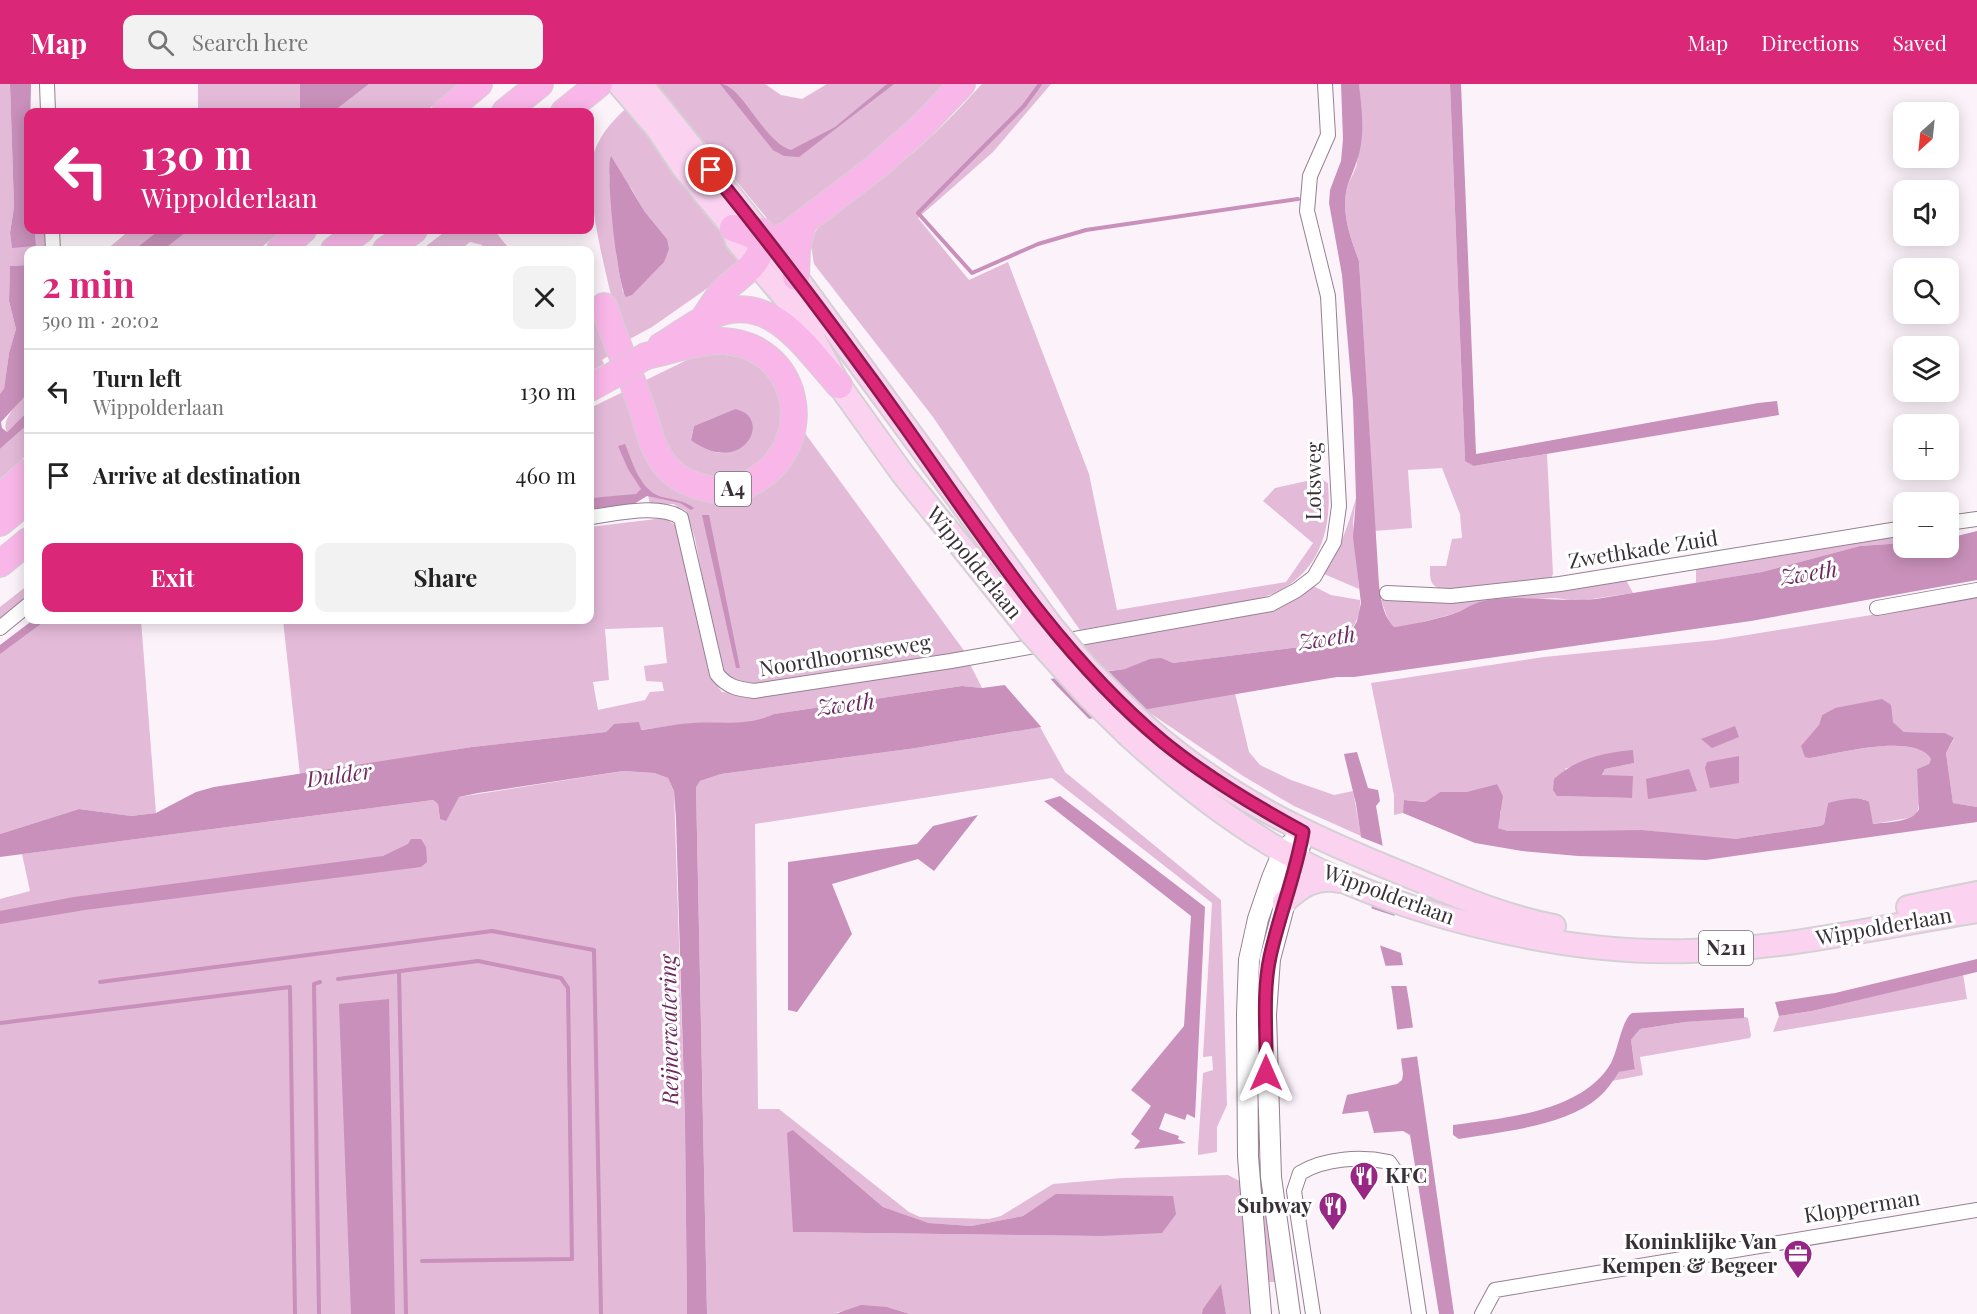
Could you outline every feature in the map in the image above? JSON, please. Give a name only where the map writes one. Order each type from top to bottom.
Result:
[{"type":"highway","points":[[450,108],[479,84]]},
{"type":"highway","points":[[510,108],[540,84]]},
{"type":"highway","points":[[569,108],[600,84]]},
{"type":"highway","name":"A4","points":[[703,319],[762,244],[787,235],[803,224],[894,151],[962,84]]},
{"type":"highway","points":[[796,277],[803,224]]},
{"type":"highway","points":[[733,228],[762,244]]},
{"type":"highway","points":[[285,246],[298,234]]},
{"type":"highway","points":[[339,246],[356,234]]},
{"type":"highway","points":[[392,246],[408,234]]},
{"type":"highway","name":"A4","points":[[604,306],[640,400],[652,441],[660,458],[677,477],[696,486],[726,490],[749,484],[779,461],[789,444],[793,431],[794,406],[786,380],[767,358],[747,347],[722,341],[645,356]]},
{"type":"highway","name":"A4","points":[[600,382],[703,319],[720,312],[738,309],[773,316],[789,329],[838,385]]},
{"type":"highway","points":[[0,498],[24,476]]},
{"type":"highway","points":[[0,523],[24,503]]},
{"type":"highway","points":[[0,564],[24,544]]},
{"type":"highway","points":[[0,571],[24,556]]},
{"type":"main road","name":"Wippolderlaan","points":[[620,84],[652,111],[762,244],[796,277],[1086,694],[1136,730],[1222,785],[1303,832],[1477,903],[1538,923],[1612,935],[1683,937],[1750,933],[1800,927],[1977,893]]},
{"type":"main road","name":"Wippolderlaan","points":[[641,84],[652,111],[698,187],[733,228]]},
{"type":"main road","name":"Wippolderlaan","points":[[762,244],[838,385],[928,507],[1040,628]]},
{"type":"main road","name":"Wippolderlaan","points":[[1136,730],[1206,801],[1291,855],[1350,884],[1416,908],[1467,923],[1618,950],[1668,951],[1804,941],[1977,911]]},
{"type":"main road","points":[[1284,902],[1301,887],[1316,880],[1333,880],[1350,884]]},
{"type":"street","points":[[47,84],[48,108]]},
{"type":"street","name":"Lotsweg","points":[[951,661],[1271,604],[1297,590],[1314,577],[1334,542],[1338,506],[1328,296],[1307,211],[1310,176],[1328,135],[1325,84]]},
{"type":"street","name":"Noordhoornseweg","points":[[594,517],[661,510],[674,513],[681,518],[717,674],[724,683],[737,689],[754,692],[951,661]]},
{"type":"street","points":[[1959,521],[1977,519]]},
{"type":"street","name":"Zwethkade Zuid","points":[[1387,592],[1451,596],[1560,584],[1893,530]]},
{"type":"street","points":[[1877,608],[1977,591]]},
{"type":"street","points":[[0,628],[24,608]]},
{"type":"street","points":[[1291,855],[1284,902],[1270,959],[1266,1073],[1271,1177],[1288,1305],[1260,1307],[1248,1157],[1247,986],[1249,960],[1258,919],[1291,855],[1303,832]]},
{"type":"street","points":[[1313,1314],[1294,1191],[1300,1173],[1315,1164],[1369,1158],[1389,1162],[1398,1175],[1419,1314]]},
{"type":"street","name":"Klopperman","points":[[1482,1313],[1495,1290],[1977,1210]]},
{"type":"shaded area","points":[[0,84],[10,84],[14,207],[10,233],[12,247],[24,246],[24,265],[10,266],[9,301],[16,329],[9,353],[4,390],[0,394]]},
{"type":"shaded area","points":[[198,84],[300,84],[300,108],[198,108]]},
{"type":"shaded area","points":[[369,84],[460,84],[430,108],[338,108]]},
{"type":"shaded area","points":[[656,84],[765,84],[781,95],[802,99],[827,84],[959,84],[919,124],[775,228]]},
{"type":"shaded area","points":[[982,84],[1051,84],[993,152],[918,218],[969,280],[1008,262],[1089,474],[1117,610],[1286,582],[1313,543],[1263,501],[1275,488],[1320,478],[1328,483],[1329,503],[1323,540],[1306,570],[1277,592],[1258,599],[1080,630],[933,417],[814,264],[812,244],[814,234],[828,216],[914,152]]},
{"type":"shaded area","points":[[1359,84],[1450,84],[1465,460],[1474,466],[1547,454],[1553,574],[1549,582],[1440,589],[1432,583],[1430,566],[1446,566],[1452,539],[1462,538],[1460,514],[1442,468],[1408,470],[1412,528],[1375,531],[1359,261],[1349,233],[1345,204],[1348,184],[1357,163],[1360,123]]},
{"type":"shaded area","points":[[629,106],[704,213],[745,262],[652,327],[628,340],[616,314],[594,213],[594,154],[610,124]],"holes":[[[609,174],[631,188],[645,212],[667,239],[623,293],[617,260]]]},
{"type":"shaded area","points":[[35,234],[45,234],[46,246],[36,246]]},
{"type":"shaded area","points":[[125,234],[154,234],[139,246],[111,246]]},
{"type":"shaded area","points":[[184,234],[278,234],[263,246],[168,246]]},
{"type":"shaded area","points":[[442,234],[497,234],[507,246],[482,246],[470,242],[465,246],[426,246]]},
{"type":"shaded area","points":[[594,311],[613,353],[602,360],[604,364],[594,370]]},
{"type":"shaded area","points":[[715,353],[743,358],[761,369],[775,385],[782,403],[782,432],[762,464],[729,479],[694,475],[668,452],[642,382],[687,360]],"holes":[[[735,409],[744,445],[730,452],[711,451],[691,439],[694,426]]]},
{"type":"shaded area","points":[[627,390],[650,453],[737,493],[799,425],[965,652],[909,663],[751,686],[730,676],[723,669],[718,658],[695,539],[686,511],[673,504],[650,504],[647,491],[637,495],[594,498],[594,406]]},
{"type":"shaded area","points":[[24,397],[24,415],[7,432],[6,422]]},
{"type":"shaded area","points":[[24,428],[24,458],[0,479],[0,449]]},
{"type":"shaded area","points":[[1356,498],[1353,522],[1359,589],[1324,574],[1347,528]]},
{"type":"shaded area","points":[[664,518],[677,526],[683,541],[709,675],[722,692],[737,694],[970,664],[982,688],[962,686],[774,714],[759,721],[722,725],[693,723],[640,730],[614,724],[606,732],[472,747],[300,775],[283,624],[594,624],[594,527]],"holes":[[[663,627],[667,663],[644,666],[646,681],[662,682],[664,691],[650,692],[645,700],[598,710],[593,682],[609,680],[605,629]]]},
{"type":"shaded area","points":[[1893,535],[1893,544],[1860,546],[1762,572],[1696,583],[1696,568]]},
{"type":"shaded area","points":[[1626,580],[1633,593],[1578,601],[1555,598],[1479,602],[1453,614],[1412,625],[1394,627],[1389,622],[1381,600],[1407,600]]},
{"type":"shaded area","points":[[1313,586],[1331,595],[1360,600],[1355,623],[1340,642],[1173,663],[1154,660],[1126,669],[1106,671],[1079,644],[1251,615],[1284,604]]},
{"type":"shaded area","points":[[24,588],[24,604],[0,624],[0,607]]},
{"type":"shaded area","points":[[1977,598],[1977,807],[1953,803],[1946,753],[1954,739],[1945,733],[1904,732],[1893,722],[1835,708],[1822,715],[1810,758],[1874,747],[1909,747],[1922,751],[1931,759],[1929,764],[1917,769],[1920,799],[1917,814],[1909,818],[1873,824],[1864,799],[1828,803],[1824,824],[1820,826],[1735,839],[1642,830],[1508,831],[1498,828],[1497,821],[1501,812],[1497,784],[1466,792],[1440,792],[1425,802],[1405,800],[1403,813],[1394,815],[1394,795],[1371,683],[1544,657],[1716,640]],"holes":[[[1634,763],[1605,769],[1602,776],[1632,776],[1632,798],[1557,796],[1566,768]]]},
{"type":"shaded area","points":[[32,624],[141,624],[156,813],[130,816],[79,809],[0,834],[0,648]]},
{"type":"shaded area","points":[[1235,693],[1249,752],[1260,765],[1291,780],[1334,795],[1353,791],[1361,836],[1294,806],[1243,776],[1144,709]]},
{"type":"shaded area","points":[[1040,727],[1065,772],[1221,900],[1227,1105],[1217,1127],[1217,1152],[1198,1155],[1203,1073],[1213,1070],[1212,1056],[1203,1057],[1212,903],[1052,778],[755,824],[758,1109],[779,1109],[909,1212],[920,1217],[989,1219],[1001,1216],[1053,1184],[1123,1178],[1228,1175],[1245,1184],[1257,1314],[1226,1314],[1221,1285],[1202,1314],[910,1314],[887,1307],[835,1314],[707,1314],[696,786],[700,781],[721,774],[916,748]],"holes":[[[793,1130],[883,1207],[929,1223],[971,1226],[1023,1216],[1056,1195],[1101,1236],[793,1232]]]},
{"type":"shaded area","points":[[623,771],[654,773],[668,778],[674,791],[685,1124],[687,1314],[0,1314],[0,899],[30,891],[22,854],[433,800],[438,804],[440,819],[459,797]]},
{"type":"shaded area","points":[[1963,974],[1967,999],[1773,1032],[1779,1016],[1812,1011]]},
{"type":"shaded area","points":[[1748,1018],[1750,1038],[1640,1057],[1643,1075],[1612,1081],[1619,1072],[1635,1068],[1631,1040],[1640,1029],[1685,1022]]},
{"type":"shaded area","points":[[1268,1164],[1278,1282],[1261,1282],[1252,1165]]},
{"type":"water","points":[[10,84],[31,84],[31,108],[24,108],[24,234],[35,234],[36,246],[12,248],[10,233],[14,207]]},
{"type":"water","points":[[300,84],[369,84],[338,108],[300,108]]},
{"type":"water","points":[[720,84],[736,93],[771,136],[791,150],[835,127],[887,84],[894,84],[799,157],[784,156],[773,150]]},
{"type":"water","points":[[1341,84],[1359,84],[1362,137],[1348,184],[1345,204],[1349,233],[1359,261],[1379,585],[1385,613],[1394,627],[1447,616],[1479,602],[1493,599],[1596,599],[1762,572],[1860,546],[1893,544],[1893,558],[1959,558],[1959,536],[1977,531],[1977,580],[1751,621],[1354,677],[1337,677],[916,748],[721,774],[700,781],[696,787],[707,1314],[687,1314],[685,1124],[676,819],[674,791],[668,778],[654,773],[623,771],[478,793],[459,797],[446,821],[440,819],[438,804],[433,800],[0,857],[0,834],[79,809],[131,816],[156,813],[196,792],[214,787],[472,747],[606,732],[614,724],[639,722],[641,730],[679,724],[754,721],[774,714],[962,686],[982,688],[1125,669],[1150,659],[1161,658],[1173,663],[1340,642],[1350,634],[1357,621],[1361,603],[1353,537],[1356,498],[1353,402],[1342,275],[1329,203],[1330,190],[1341,161],[1343,139]]},
{"type":"water","points":[[1450,84],[1461,84],[1476,454],[1758,403],[1777,401],[1779,415],[1474,466],[1465,461]]},
{"type":"water","points":[[611,156],[645,212],[667,239],[669,249],[664,262],[632,295],[626,297],[619,271],[613,226]]},
{"type":"water","points":[[154,234],[184,234],[168,246],[139,246]]},
{"type":"water","points":[[24,265],[24,397],[1,422],[2,428],[7,432],[24,415],[24,428],[0,449],[0,394],[4,389],[9,353],[16,329],[9,301],[10,266]]},
{"type":"water","points":[[735,409],[747,414],[752,423],[752,433],[747,442],[738,449],[725,453],[709,450],[691,440],[694,426]]},
{"type":"water","points":[[625,444],[638,475],[654,494],[682,502],[694,508],[691,510],[680,503],[647,496],[634,504],[594,509],[594,498],[636,494],[641,489],[628,469],[618,446]]},
{"type":"water","points":[[702,515],[709,515],[740,668],[736,668]]},
{"type":"water","points":[[28,624],[41,624],[0,654],[0,645]]},
{"type":"water","points":[[1882,699],[1891,705],[1893,722],[1904,732],[1945,733],[1954,738],[1946,753],[1953,803],[1977,807],[1977,822],[1706,860],[1578,856],[1522,851],[1475,843],[1403,813],[1404,800],[1425,802],[1440,792],[1466,792],[1497,784],[1503,796],[1498,828],[1508,831],[1642,830],[1735,839],[1820,826],[1824,824],[1828,803],[1855,798],[1869,802],[1873,824],[1899,821],[1916,814],[1919,809],[1917,769],[1929,764],[1931,759],[1922,751],[1909,747],[1874,747],[1810,758],[1805,757],[1801,746],[1819,725],[1822,715],[1835,708]]},
{"type":"water","points":[[1735,726],[1739,737],[1712,748],[1701,739]]},
{"type":"water","points":[[1633,750],[1634,763],[1605,769],[1602,775],[1633,776],[1632,798],[1557,796],[1553,790],[1554,779],[1581,761]]},
{"type":"water","points":[[1357,752],[1368,788],[1378,790],[1380,801],[1376,806],[1410,1007],[1454,1314],[1439,1314],[1410,1135],[1403,1131],[1374,1133],[1368,1111],[1342,1114],[1347,1095],[1397,1084],[1402,1080],[1403,1074],[1392,990],[1374,923],[1356,804],[1344,754]]},
{"type":"water","points":[[1739,756],[1739,783],[1710,788],[1705,768],[1707,762]]},
{"type":"water","points":[[1689,769],[1697,791],[1648,799],[1646,779]]},
{"type":"water","points":[[1060,796],[1205,907],[1195,1118],[1187,1114],[1185,1120],[1165,1113],[1159,1129],[1179,1136],[1178,1139],[1186,1143],[1134,1149],[1140,1141],[1131,1134],[1151,1106],[1131,1090],[1184,1026],[1191,916],[1044,801]]},
{"type":"water","points":[[978,815],[934,871],[918,859],[832,884],[852,934],[797,1012],[788,1010],[788,862],[917,844],[933,826]]},
{"type":"water","points":[[411,839],[421,839],[426,847],[427,862],[421,867],[85,910],[0,924],[0,911],[74,897],[383,856],[408,844]]},
{"type":"water","points":[[1977,959],[1977,972],[1812,1011],[1779,1016],[1775,1002],[1835,993]]},
{"type":"water","points":[[389,999],[395,1314],[351,1314],[339,1004]]},
{"type":"water","points":[[1744,1008],[1744,1018],[1685,1022],[1640,1029],[1631,1040],[1635,1069],[1619,1072],[1599,1097],[1569,1115],[1513,1130],[1459,1139],[1453,1135],[1453,1125],[1541,1110],[1582,1092],[1598,1079],[1611,1063],[1625,1022],[1632,1013]]},
{"type":"water","points":[[793,1130],[883,1207],[929,1223],[971,1226],[1023,1216],[1056,1194],[1173,1196],[1176,1214],[1162,1233],[1101,1236],[793,1232],[787,1133]]},
{"type":"water","points":[[1221,1284],[1226,1314],[1202,1314],[1203,1309]]},
{"type":"water","points":[[861,1305],[887,1307],[910,1314],[835,1314]]},
{"type":"pier","points":[[1048,676],[1091,721],[1043,729],[1002,682]]},
{"type":"pier","points":[[1358,836],[1386,847],[1397,914],[1369,904]]},
{"type":"pier","points":[[1370,908],[1398,917],[1404,954],[1376,944]]},
{"type":"pier","points":[[1406,965],[1409,986],[1387,986],[1381,966]]},
{"type":"pier","points":[[1416,1027],[1420,1056],[1398,1059],[1394,1030]]},
{"type":"waterway","points":[[1040,84],[1024,106],[918,213],[972,273],[1038,244],[1086,230],[1298,199]]},
{"type":"waterway","points":[[100,982],[492,931],[594,950],[601,1314]]},
{"type":"waterway","points":[[338,979],[478,961],[561,978],[568,988],[572,1259],[422,1261]]},
{"type":"waterway","points":[[399,971],[406,1314]]},
{"type":"waterway","points":[[319,1314],[314,984],[320,982]]},
{"type":"waterway","points":[[0,1023],[290,987],[295,1314]]},
{"type":"place","name":"KFC","points":[[1364,1202]]},
{"type":"place","name":"Subway","points":[[1333,1232]]},
{"type":"place","name":"Koninklijke Van Kempen & Begeer","points":[[1798,1280]]},
{"type":"route","points":[[711,170],[769,241],[1003,562],[1086,667],[1144,725],[1186,760],[1255,806],[1303,832],[1299,859],[1284,902],[1270,959],[1266,1015],[1266,1073]]},
{"type":"water label","name":"Zweth","points":[[1809,573]]},
{"type":"water label","name":"Zweth","points":[[1327,638]]},
{"type":"water label","name":"Zweth","points":[[846,704]]},
{"type":"water label","name":"Dulder","points":[[339,775]]},
{"type":"water label","name":"Reijnerwatering","points":[[669,1030]]}]
